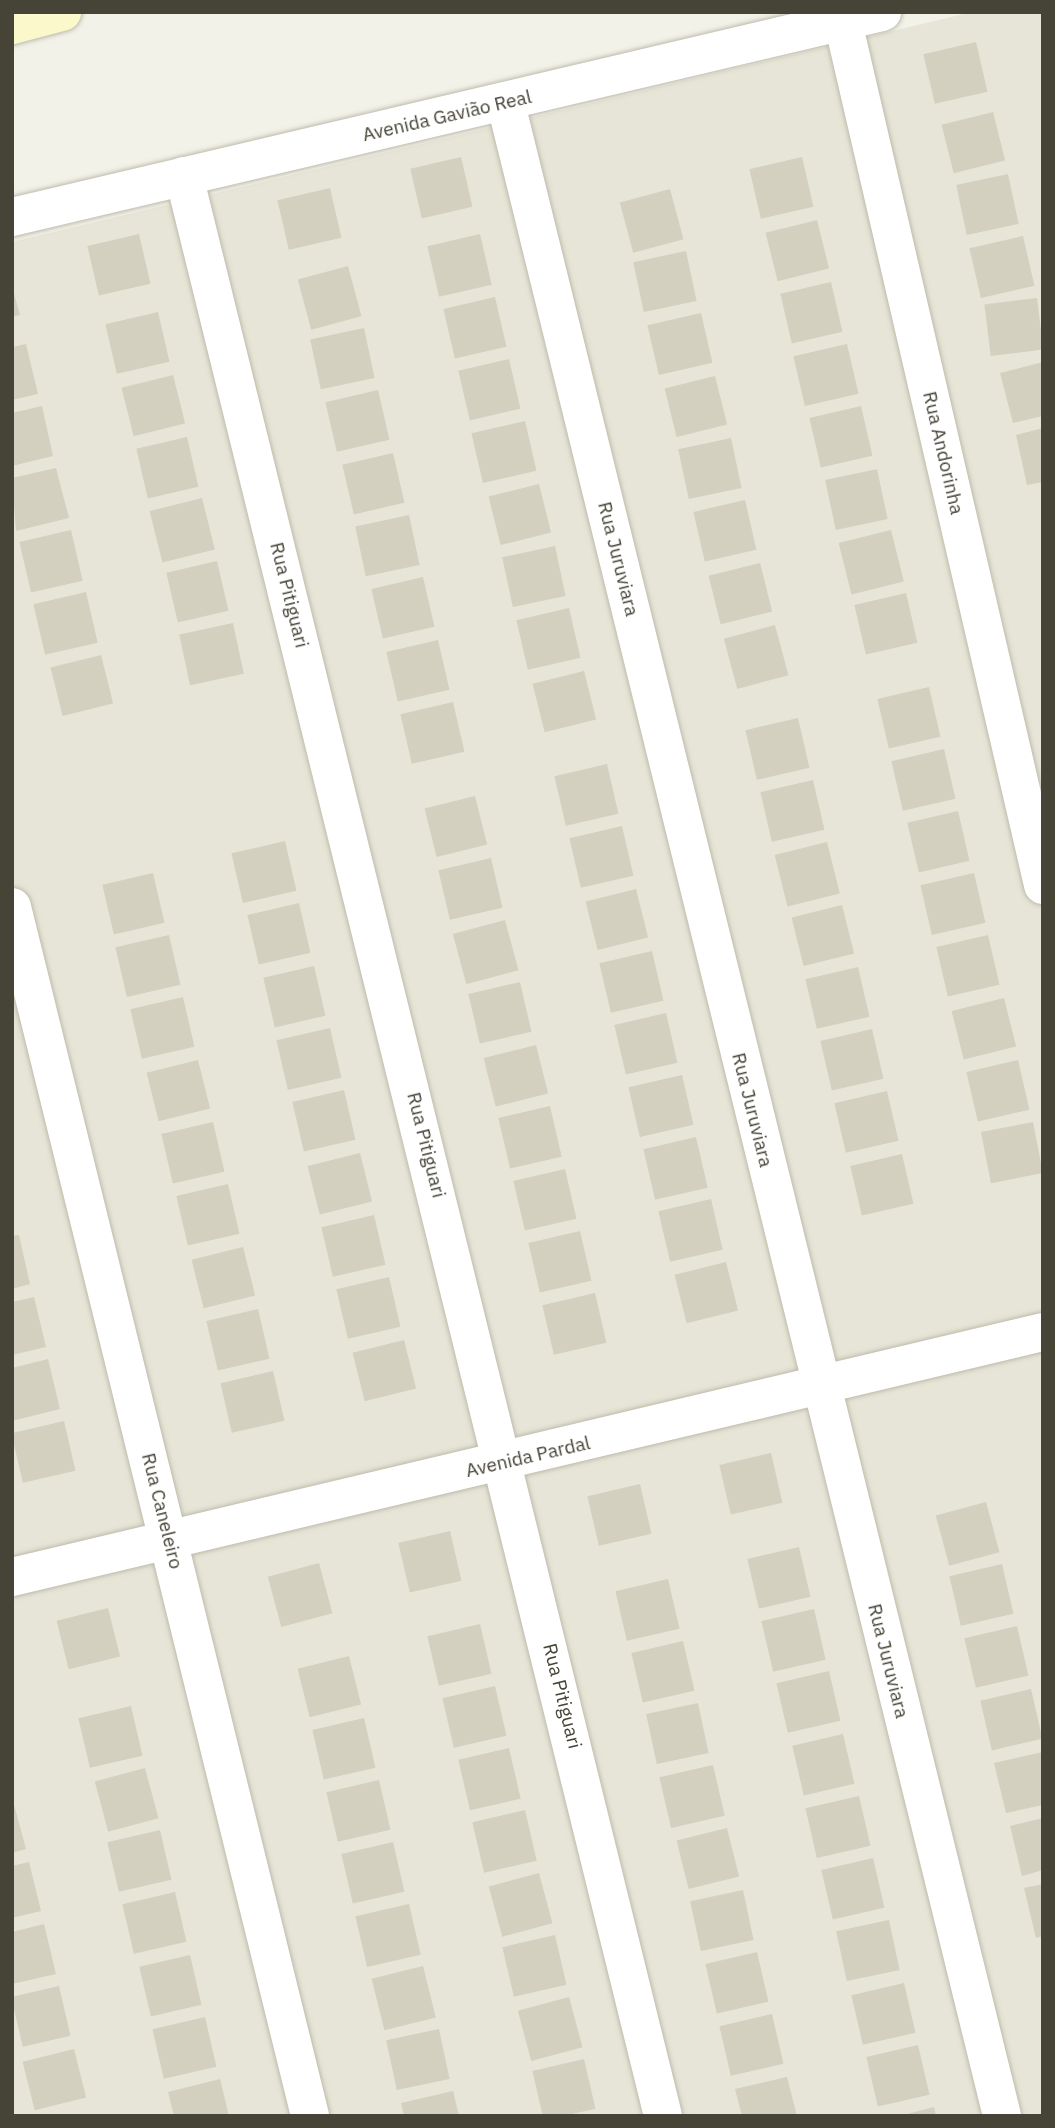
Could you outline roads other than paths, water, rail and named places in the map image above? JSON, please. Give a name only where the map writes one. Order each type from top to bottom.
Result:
[{"type":"main road","points":[[12,25],[62,12]]},
{"type":"street","name":"Avenida Gavião Real","points":[[12,217],[506,104],[882,12]]},
{"type":"street","name":"Rua Andorinha","points":[[843,22],[1043,885]]},
{"type":"street","name":"Rua Juruviara","points":[[506,104],[819,1386],[1002,2116]]},
{"type":"street","name":"Rua Pitiguari","points":[[184,176],[506,1464],[663,2116]]},
{"type":"street","name":"Rua Caneleiro","points":[[12,907],[310,2116]]},
{"type":"street","name":"Avenida Pardal","points":[[12,1577],[506,1464],[1043,1332]]}]
